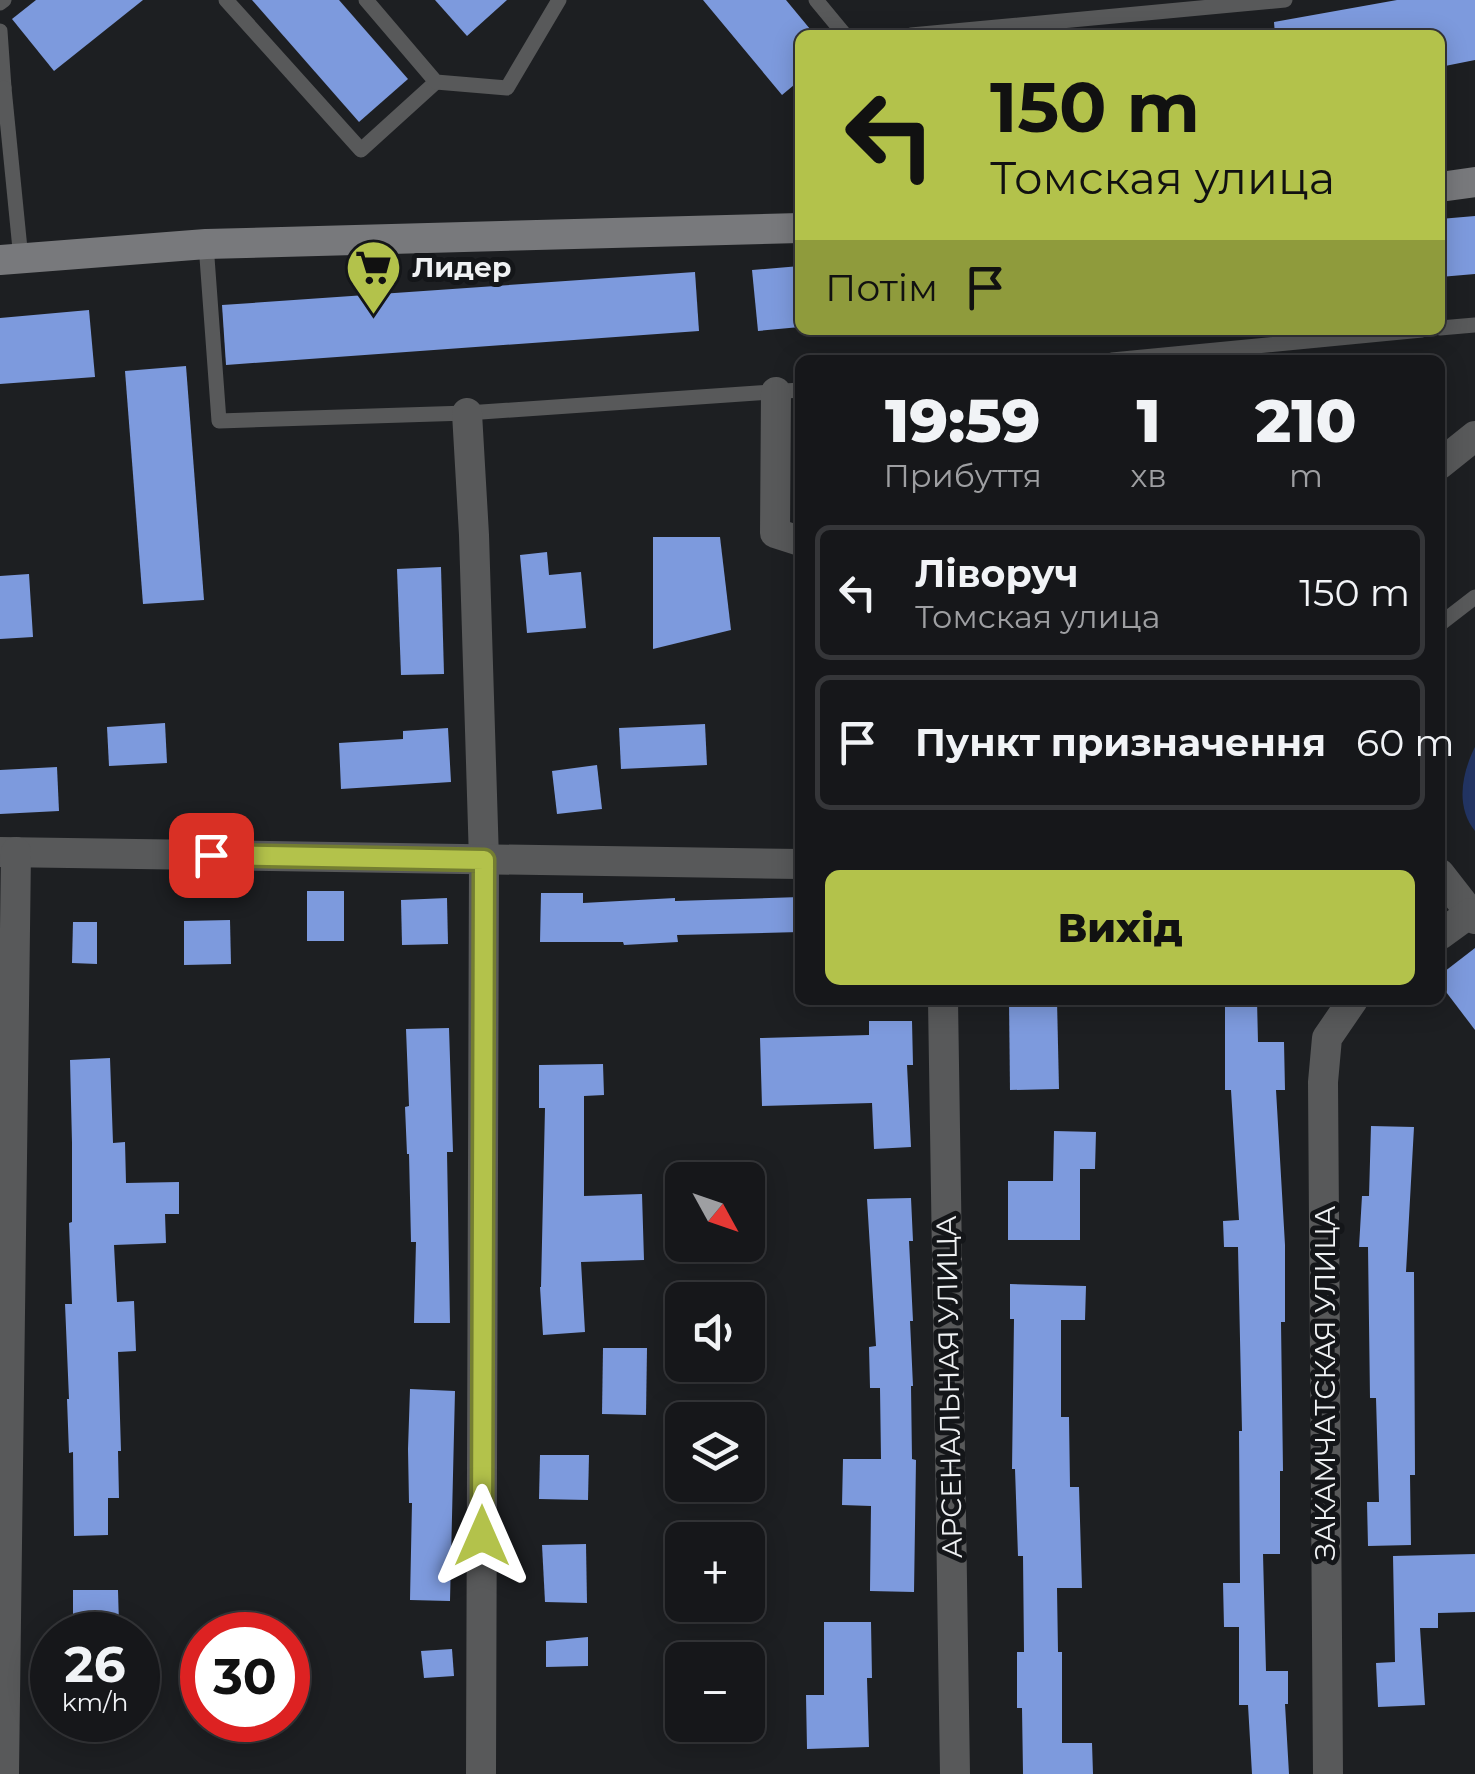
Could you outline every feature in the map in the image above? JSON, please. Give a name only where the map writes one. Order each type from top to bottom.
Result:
[{"type":"main road","points":[[1445,186],[1475,182]]},
{"type":"main road","points":[[11,259],[206,244],[795,228]]},
{"type":"street","points":[[788,391],[775,533],[795,539]]},
{"type":"street","points":[[466,413],[474,535],[484,860],[481,1774]]},
{"type":"street","points":[[1445,460],[1475,436]]},
{"type":"street","points":[[4,1774],[8,852],[795,864]]},
{"type":"street","points":[[1445,880],[1473,916],[1445,932]]},
{"type":"street","name":"АРСЕНАЛЬНАЯ УЛИЦА","points":[[943,1005],[956,1774]]},
{"type":"street","name":"ЗАКАМЧАТСКАЯ УЛИЦА","points":[[1328,1774],[1323,1082],[1327,1038],[1350,1005]]},
{"type":"lane","points":[[226,0],[361,150],[436,82]]},
{"type":"lane","points":[[366,0],[436,82],[507,88],[559,0]]},
{"type":"lane","points":[[816,0],[842,30]]},
{"type":"lane","points":[[964,30],[1285,0]]},
{"type":"lane","points":[[0,31],[11,259]]},
{"type":"lane","points":[[206,244],[218,421],[466,413],[788,391]]},
{"type":"lane","points":[[1445,328],[1475,325]]},
{"type":"lane","points":[[1164,355],[1370,335]]},
{"type":"lane","points":[[1445,620],[1475,597]]},
{"type":"shaded area","points":[[1475,747],[1475,831],[1465,811],[1463,789]]},
{"type":"building","points":[[36,0],[143,0],[54,71],[12,19]]},
{"type":"building","points":[[252,0],[339,0],[408,79],[359,122]]},
{"type":"building","points":[[435,0],[507,0],[467,36]]},
{"type":"building","points":[[703,0],[786,0],[811,30],[795,30],[795,84],[782,95]]},
{"type":"building","points":[[1397,0],[1475,0],[1475,60],[1445,66],[1445,30],[1275,30],[1274,22]]},
{"type":"building","points":[[1475,216],[1475,274],[1445,277],[1445,219]]},
{"type":"building","points":[[795,266],[795,327],[758,331],[752,270]]},
{"type":"building","points":[[695,272],[699,331],[226,365],[222,305]]},
{"type":"building","points":[[89,310],[95,377],[0,384],[0,318]]},
{"type":"building","points":[[186,366],[204,600],[143,604],[125,371]]},
{"type":"building","points":[[653,537],[720,537],[731,630],[653,649]]},
{"type":"building","points":[[547,552],[549,575],[581,572],[586,628],[527,633],[520,555]]},
{"type":"building","points":[[441,567],[444,674],[401,675],[397,569]]},
{"type":"building","points":[[29,574],[33,637],[0,639],[0,576]]},
{"type":"building","points":[[165,723],[167,763],[109,766],[107,727]]},
{"type":"building","points":[[705,724],[707,765],[621,769],[619,728]]},
{"type":"building","points":[[448,728],[451,782],[341,789],[339,743],[403,739],[403,731]]},
{"type":"building","points":[[597,765],[602,809],[557,814],[552,771]]},
{"type":"building","points":[[57,767],[59,811],[0,814],[0,770]]},
{"type":"building","points":[[307,891],[344,891],[344,941],[307,941]]},
{"type":"building","points":[[541,893],[583,893],[583,903],[795,897],[795,932],[677,935],[678,942],[624,945],[540,942]]},
{"type":"building","points":[[447,898],[448,944],[402,945],[401,900]]},
{"type":"building","points":[[230,920],[231,964],[184,965],[184,921]]},
{"type":"building","points":[[73,922],[97,922],[97,964],[72,963]]},
{"type":"building","points":[[1475,948],[1475,1030],[1445,991],[1445,971]]},
{"type":"building","points":[[1009,1005],[1057,1005],[1059,1089],[1010,1090]]},
{"type":"building","points":[[1225,1005],[1257,1005],[1258,1042],[1284,1042],[1285,1090],[1276,1090],[1285,1245],[1280,1554],[1263,1554],[1266,1671],[1288,1671],[1285,1704],[1289,1774],[1252,1774],[1248,1705],[1239,1705],[1239,1627],[1224,1627],[1223,1583],[1240,1583],[1242,1431],[1238,1247],[1224,1247],[1223,1221],[1239,1220],[1231,1090],[1225,1090]]},
{"type":"building","points":[[869,1021],[912,1021],[913,1065],[907,1065],[911,1147],[874,1149],[872,1103],[762,1106],[760,1038],[869,1035]]},
{"type":"building","points":[[449,1028],[453,1152],[447,1152],[450,1323],[414,1323],[416,1242],[411,1242],[406,1029]]},
{"type":"building","points":[[110,1058],[113,1143],[125,1142],[126,1183],[179,1182],[179,1214],[165,1214],[166,1243],[114,1245],[117,1302],[134,1301],[136,1351],[118,1352],[119,1498],[108,1498],[108,1535],[74,1536],[65,1304],[72,1304],[70,1060]]},
{"type":"building","points":[[603,1064],[604,1095],[584,1096],[584,1196],[642,1194],[644,1260],[581,1262],[585,1332],[543,1335],[540,1287],[545,1108],[539,1108],[539,1065]]},
{"type":"building","points":[[1371,1126],[1414,1127],[1406,1272],[1414,1272],[1415,1475],[1410,1475],[1411,1545],[1368,1546],[1367,1502],[1379,1502],[1376,1398],[1370,1398],[1368,1247],[1359,1247],[1362,1196],[1369,1196]]},
{"type":"building","points":[[1054,1131],[1096,1132],[1095,1169],[1080,1169],[1080,1240],[1008,1240],[1008,1181],[1053,1181]]},
{"type":"building","points":[[911,1198],[912,1459],[916,1460],[914,1592],[870,1591],[871,1506],[842,1505],[843,1459],[881,1459],[880,1388],[870,1388],[869,1347],[876,1346],[867,1199]]},
{"type":"building","points":[[1010,1284],[1086,1286],[1085,1320],[1061,1320],[1061,1417],[1069,1417],[1070,1487],[1079,1487],[1082,1588],[1057,1588],[1062,1743],[1092,1743],[1093,1774],[1023,1774],[1017,1652],[1024,1652],[1023,1556],[1018,1556],[1012,1469],[1014,1319],[1010,1319]]},
{"type":"building","points":[[603,1348],[647,1348],[646,1415],[602,1414]]},
{"type":"building","points":[[410,1389],[455,1391],[450,1601],[410,1600]]},
{"type":"building","points":[[540,1455],[589,1455],[588,1500],[539,1499]]},
{"type":"building","points":[[586,1544],[587,1603],[545,1602],[542,1545]]},
{"type":"building","points":[[1475,1554],[1475,1612],[1438,1613],[1438,1628],[1420,1628],[1425,1705],[1378,1707],[1376,1663],[1395,1662],[1393,1556]]},
{"type":"building","points":[[73,1590],[118,1590],[119,1612],[73,1612]]},
{"type":"building","points":[[824,1622],[871,1622],[872,1678],[867,1678],[869,1747],[807,1749],[806,1695],[824,1695]]},
{"type":"building","points":[[588,1637],[588,1666],[546,1667],[546,1641]]},
{"type":"building","points":[[452,1649],[454,1676],[424,1678],[421,1651]]},
{"type":"place","name":"Лидер","points":[[373,316]]},
{"type":"route","points":[[211,855],[484,860],[482,1536]]}]
